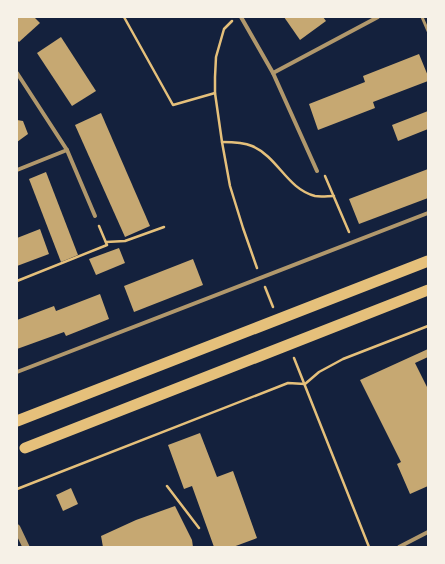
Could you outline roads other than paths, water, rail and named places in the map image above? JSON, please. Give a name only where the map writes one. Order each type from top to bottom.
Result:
[{"type":"highway","points":[[17,421],[428,260]]},
{"type":"highway","points":[[25,448],[428,290]]},
{"type":"street","points":[[241,17],[273,72],[317,171]]},
{"type":"street","points":[[273,72],[378,17]]},
{"type":"street","points":[[17,73],[67,150],[96,216]]},
{"type":"street","points":[[17,170],[67,150]]},
{"type":"street","points":[[17,372],[428,213]]},
{"type":"street","points":[[17,528],[26,547]]},
{"type":"street","points":[[399,547],[428,532]]},
{"type":"lane","points":[[422,17],[428,31]]}]
